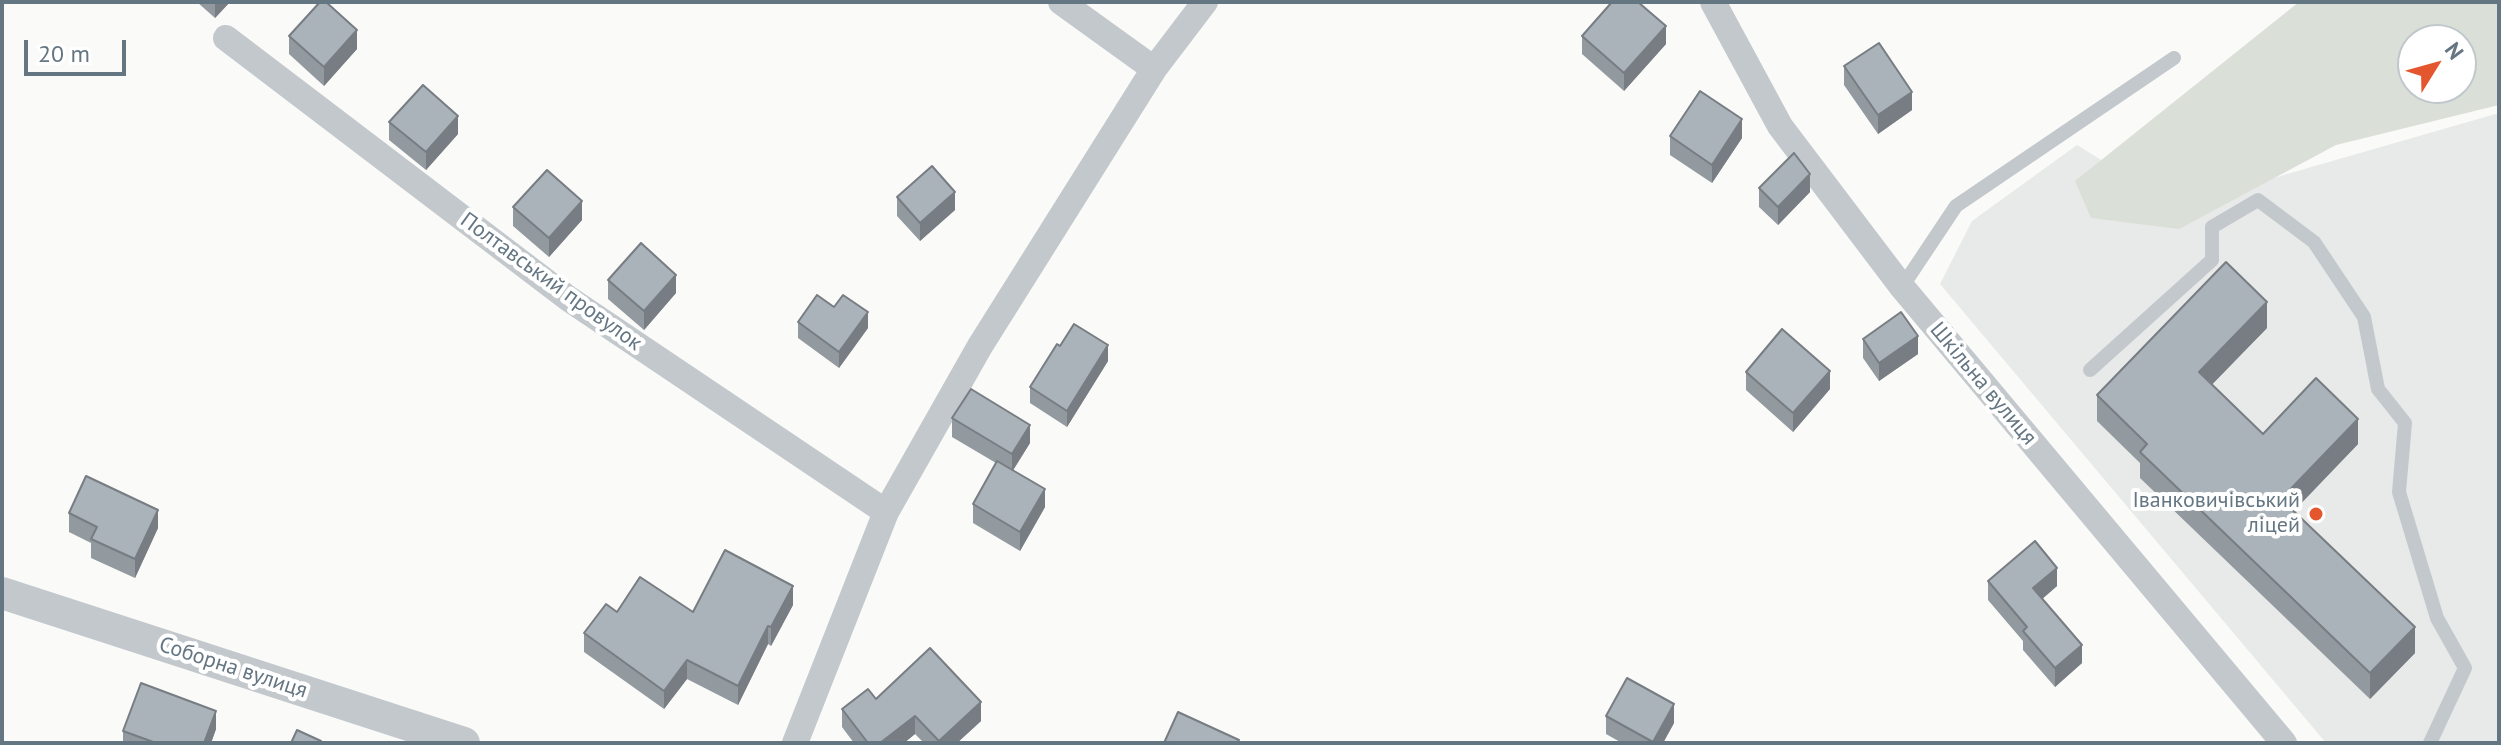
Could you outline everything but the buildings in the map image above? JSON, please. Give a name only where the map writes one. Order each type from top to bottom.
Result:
[{"type":"street","points":[[1061,2],[1154,69]]},
{"type":"street","points":[[795,743],[886,512],[980,346],[1154,69],[1205,2]]},
{"type":"street","name":"Шкільна вулиця","points":[[1713,2],[1780,126],[1902,287],[2284,743]]},
{"type":"street","name":"Полтавський провулок","points":[[226,38],[569,299],[886,512]]},
{"type":"street","name":"Соборна вулиця","points":[[2,593],[464,743]]},
{"type":"lane","points":[[1902,287],[1956,206],[2174,58]]},
{"type":"lane","points":[[2090,370],[2212,260],[2212,227],[2258,200],[2314,242],[2364,317],[2378,389],[2405,423],[2399,492],[2437,618],[2465,668],[2430,743]]},
{"type":"shaded area","points":[[2299,2],[2499,2],[2499,105],[2336,145],[2179,229],[2091,218],[2075,181]]},
{"type":"shaded area","name":"Іванковичівський ліцей","points":[[2499,113],[2499,743],[2326,743],[1940,284],[1972,221],[2077,145],[2176,206]]},
{"type":"place","name":"Іванковичівський ліцей","points":[[2316,514]]}]
